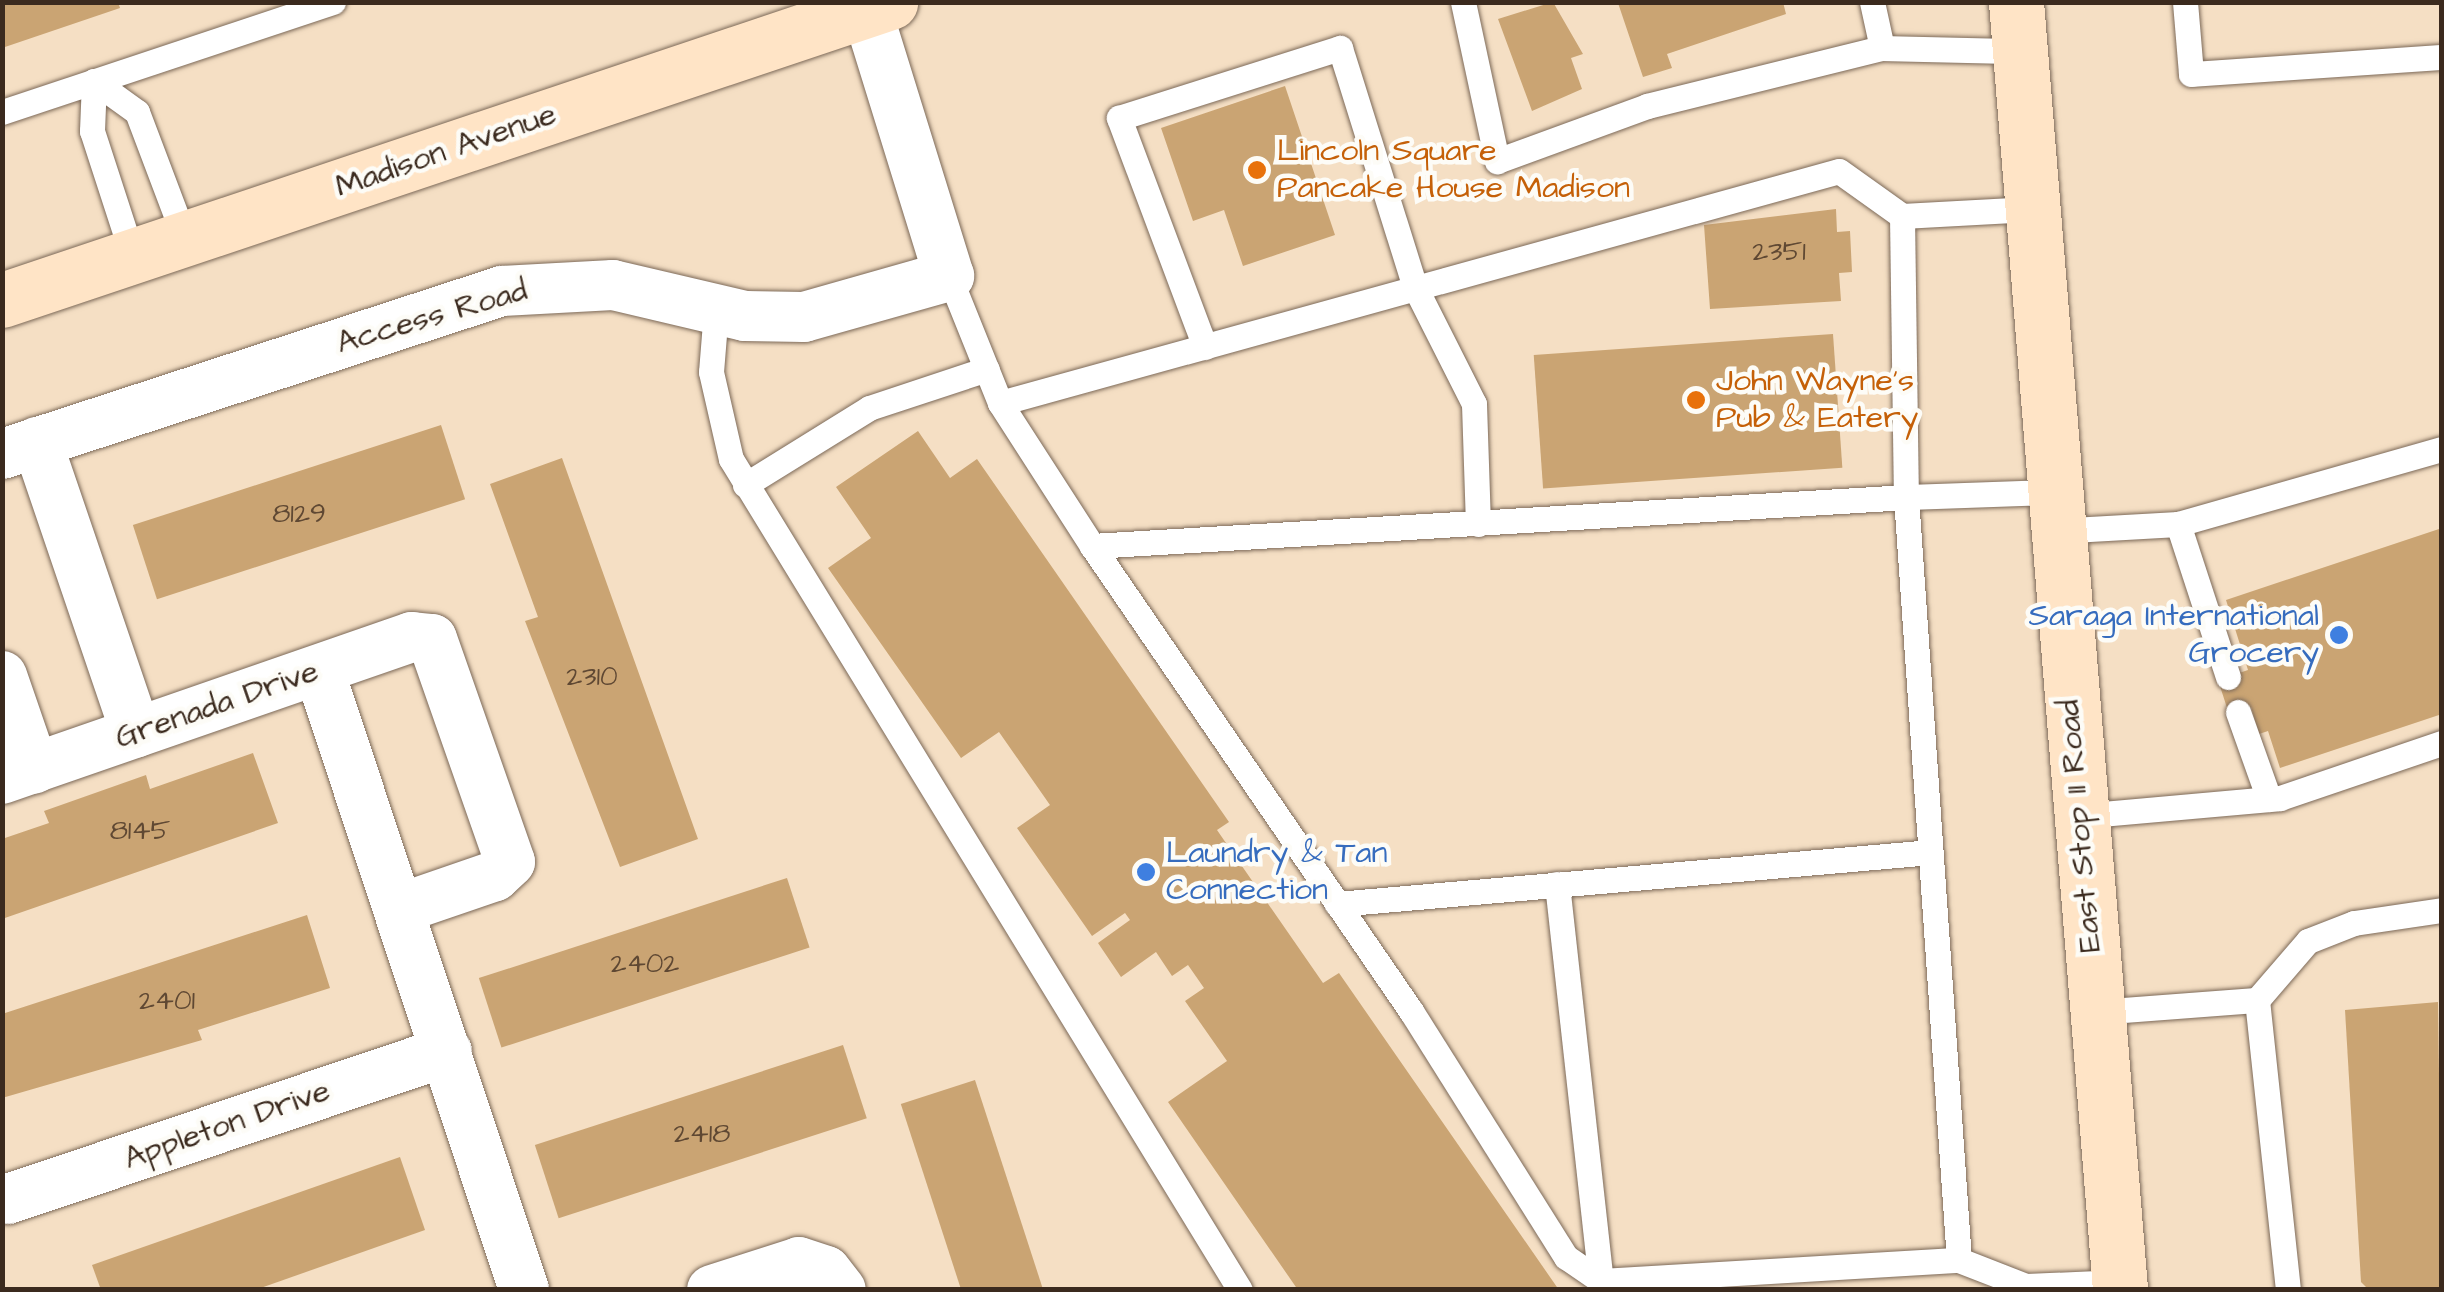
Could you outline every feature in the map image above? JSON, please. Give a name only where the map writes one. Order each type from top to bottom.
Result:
[{"type":"main road","name":"Madison Avenue","points":[[2,300],[874,5]]},
{"type":"main road","name":"East Stop 11 Road","points":[[2017,26],[2052,511],[2120,1286]]},
{"type":"street","points":[[874,5],[949,276]]},
{"type":"street","name":"Access Road","points":[[20,448],[502,291],[613,285],[716,310],[821,316],[949,276]]},
{"type":"street","points":[[20,448],[136,734]]},
{"type":"street","name":"Grenada Drive","points":[[18,774],[319,670],[432,639],[510,862],[495,876],[399,909]]},
{"type":"street","points":[[319,670],[524,1290]]},
{"type":"street","points":[[2,676],[18,774]]},
{"type":"street","name":"Appleton Drive","points":[[8,1199],[447,1051]]},
{"type":"street","points":[[712,1290],[799,1262],[826,1270],[841,1290]]},
{"type":"lane","points":[[2,112],[334,2]]},
{"type":"lane","points":[[1464,2],[1497,161],[1647,106],[1882,48],[2017,26]]},
{"type":"lane","points":[[1872,2],[1882,48]]},
{"type":"lane","points":[[2185,2],[2191,74],[2442,57]]},
{"type":"lane","points":[[1205,347],[1119,118],[1340,48],[1416,287],[1474,404],[1478,524]]},
{"type":"lane","points":[[94,81],[137,112],[185,240]]},
{"type":"lane","points":[[94,81],[92,132],[133,256]]},
{"type":"lane","points":[[1000,403],[1839,171],[1902,216],[2031,209]]},
{"type":"lane","points":[[1902,216],[1906,497],[1959,1260]]},
{"type":"lane","points":[[949,276],[1000,403],[1092,546],[1338,904],[1566,1257],[1601,1281],[1959,1260],[2026,1286],[2120,1286]]},
{"type":"lane","points":[[716,310],[717,420],[746,485],[1240,1290]]},
{"type":"lane","points":[[746,485],[869,408],[987,368]]},
{"type":"lane","points":[[1092,546],[1906,497],[2178,524],[2442,449]]},
{"type":"lane","points":[[2178,524],[2228,677]]},
{"type":"lane","points":[[2238,712],[2269,799]]},
{"type":"lane","points":[[2079,816],[2269,799],[2442,742]]},
{"type":"lane","points":[[1338,904],[1930,852]]},
{"type":"lane","points":[[1558,884],[1601,1281]]},
{"type":"lane","points":[[2096,1012],[2258,1000],[2308,941],[2442,910]]},
{"type":"lane","points":[[2258,1000],[2288,1290]]},
{"type":"building","points":[[2,2],[118,2],[120,8],[2,48]]},
{"type":"building","points":[[1553,2],[1583,54],[1571,58],[1582,89],[1532,111],[1498,19]]},
{"type":"building","points":[[1783,2],[1786,14],[1667,54],[1672,68],[1643,77],[1618,3]]},
{"type":"building","points":[[1285,86],[1335,235],[1243,266],[1224,210],[1193,221],[1161,128]]},
{"type":"building","points":[[1836,209],[1837,232],[1850,231],[1852,272],[1839,273],[1841,301],[1710,309],[1704,225]]},
{"type":"building","points":[[1833,334],[1842,468],[1543,489],[1534,355]]},
{"type":"building","points":[[441,425],[465,499],[157,599],[133,525]]},
{"type":"building","name":"Laundry & Tan Connection","points":[[918,431],[950,478],[977,459],[1229,822],[1217,830],[1323,983],[1339,973],[1559,1290],[1298,1290],[1168,1102],[1227,1061],[1185,1001],[1204,988],[1188,965],[1172,976],[1156,952],[1121,977],[1098,943],[1130,920],[1125,913],[1092,936],[1017,828],[1050,805],[999,732],[961,758],[828,568],[871,538],[836,487]]},
{"type":"building","points":[[562,458],[698,839],[620,867],[525,621],[538,617],[490,484]]},
{"type":"building","name":"Saraga International Grocery","points":[[2442,528],[2442,714],[2280,768],[2268,731],[2259,734],[2251,707],[2229,714],[2218,680],[2248,670],[2226,600]]},
{"type":"building","points":[[253,753],[278,823],[2,919],[2,839],[49,823],[44,811],[146,775],[150,789]]},
{"type":"building","points":[[787,878],[810,947],[501,1048],[479,978]]},
{"type":"building","points":[[307,915],[330,988],[198,1030],[202,1040],[2,1098],[2,1014]]},
{"type":"building","points":[[2438,1002],[2442,1290],[2369,1290],[2361,1282],[2345,1010]]},
{"type":"building","points":[[843,1045],[867,1118],[559,1218],[535,1145]]},
{"type":"building","points":[[975,1080],[1043,1290],[961,1290],[901,1104]]},
{"type":"building","points":[[400,1157],[425,1230],[255,1290],[101,1290],[92,1265]]},
{"type":"place","name":"Lincoln Square Pancake House Madison","points":[[1257,170]]},
{"type":"place","name":"John Wayne's Pub & Eatery","points":[[1696,400]]},
{"type":"place","name":"Saraga International Grocery","points":[[2339,635]]},
{"type":"place","name":"Laundry & Tan Connection","points":[[1146,872]]}]
